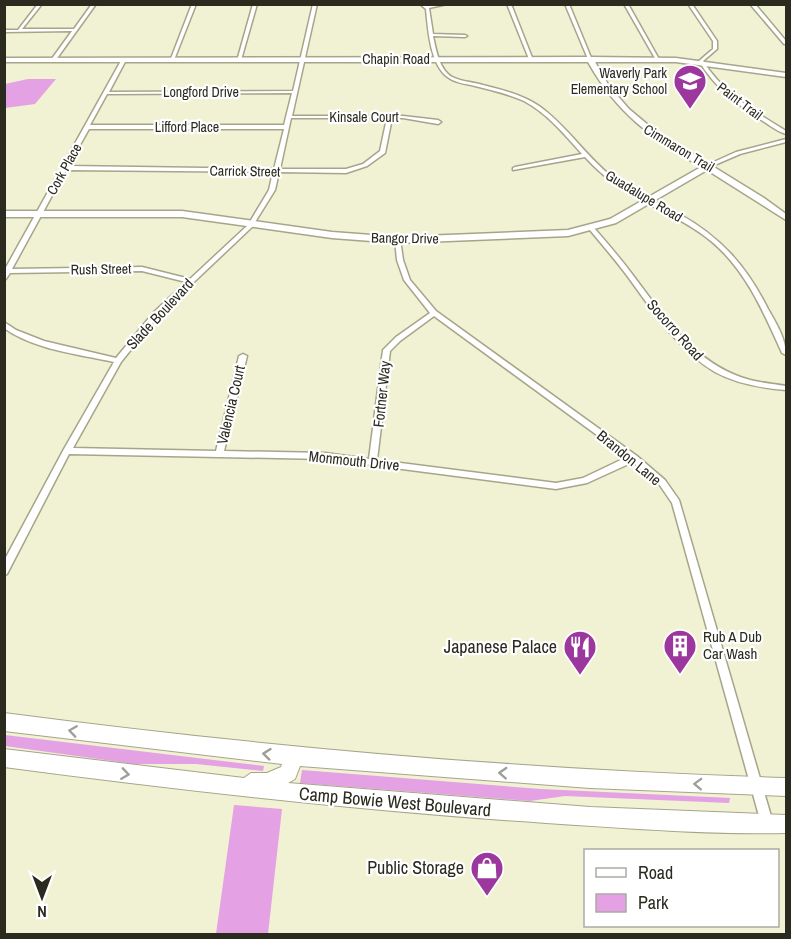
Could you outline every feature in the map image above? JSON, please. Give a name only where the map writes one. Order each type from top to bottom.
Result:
[{"type":"main road","points":[[4,722],[293,757],[463,771],[786,787]]},
{"type":"main road","points":[[196,784],[229,780],[267,782],[279,779],[289,772],[293,757]]},
{"type":"main road","name":"Camp Bowie West Boulevard","points":[[4,758],[196,784],[462,809],[786,824]]},
{"type":"street","points":[[19,31],[40,4]]},
{"type":"street","points":[[53,60],[94,4]]},
{"type":"street","points":[[172,60],[194,4]]},
{"type":"street","points":[[239,60],[255,4]]},
{"type":"street","points":[[304,60],[315,4]]},
{"type":"street","points":[[422,4],[427,7],[445,4]]},
{"type":"street","points":[[509,4],[531,59]]},
{"type":"street","points":[[567,4],[590,59]]},
{"type":"street","points":[[627,4],[658,60]]},
{"type":"street","points":[[690,4],[715,40],[715,49],[701,62]]},
{"type":"street","points":[[752,4],[786,43]]},
{"type":"street","name":"Guadalupe Road","points":[[427,7],[430,35],[441,69],[450,78],[518,98],[537,107],[617,183],[708,235],[740,267],[755,287],[786,353]]},
{"type":"street","points":[[4,31],[74,30]]},
{"type":"street","points":[[430,35],[465,36]]},
{"type":"street","name":"Cimmaron Trail","points":[[590,59],[605,88],[637,123],[708,166],[786,218]]},
{"type":"street","name":"Chapin Road","points":[[4,60],[658,60],[701,62],[786,75]]},
{"type":"street","name":"Cork Place","points":[[4,278],[124,60]]},
{"type":"street","name":"Slade Boulevard","points":[[4,571],[67,451],[118,361],[156,314],[252,222],[272,190],[304,60]]},
{"type":"street","name":"Paint Trail","points":[[701,62],[707,73],[728,94],[786,133]]},
{"type":"street","name":"Longford Drive","points":[[106,93],[295,92]]},
{"type":"street","name":"Kinsale Court","points":[[290,117],[390,117],[438,122]]},
{"type":"street","name":"Carrick Street","points":[[65,168],[337,172],[364,165],[383,152],[390,117]]},
{"type":"street","name":"Lifford Place","points":[[87,128],[287,127]]},
{"type":"street","name":"Bangor Drive","points":[[4,214],[182,214],[332,235],[399,240],[553,234],[592,229],[613,221],[708,166],[738,153],[786,141]]},
{"type":"street","points":[[515,169],[585,155]]},
{"type":"street","name":"Socorro Road","points":[[592,229],[656,311],[693,354],[706,365],[743,383],[786,388]]},
{"type":"street","name":"Brandon Lane","points":[[399,240],[400,260],[407,280],[434,314],[634,458],[662,482],[676,502],[767,824]]},
{"type":"street","name":"Rush Street","points":[[8,271],[142,269],[191,281]]},
{"type":"street","name":"Fortner Way","points":[[373,462],[387,350],[398,339],[434,314]]},
{"type":"street","points":[[5,326],[35,339],[118,361]]},
{"type":"street","name":"Valencia Court","points":[[219,454],[243,356]]},
{"type":"street","name":"Monmouth Drive","points":[[67,451],[301,455],[556,486],[584,481],[634,458]]},
{"type":"green space","points":[[28,79],[56,79],[35,104],[5,108],[5,84]]},
{"type":"green space","points":[[5,735],[264,766],[263,771],[196,764],[134,764],[5,746]]},
{"type":"green space","points":[[302,770],[541,789],[730,798],[729,803],[565,796],[530,801],[300,783]]},
{"type":"green space","points":[[234,805],[282,809],[268,934],[216,934]]},
{"type":"place","name":"Waverly Park Elementary School","points":[[690,110]]},
{"type":"place","name":"Rub A Dub Car Wash","points":[[680,675]]},
{"type":"place","name":"Japanese Palace","points":[[580,676]]},
{"type":"place","name":"Public Storage","points":[[487,897]]}]
